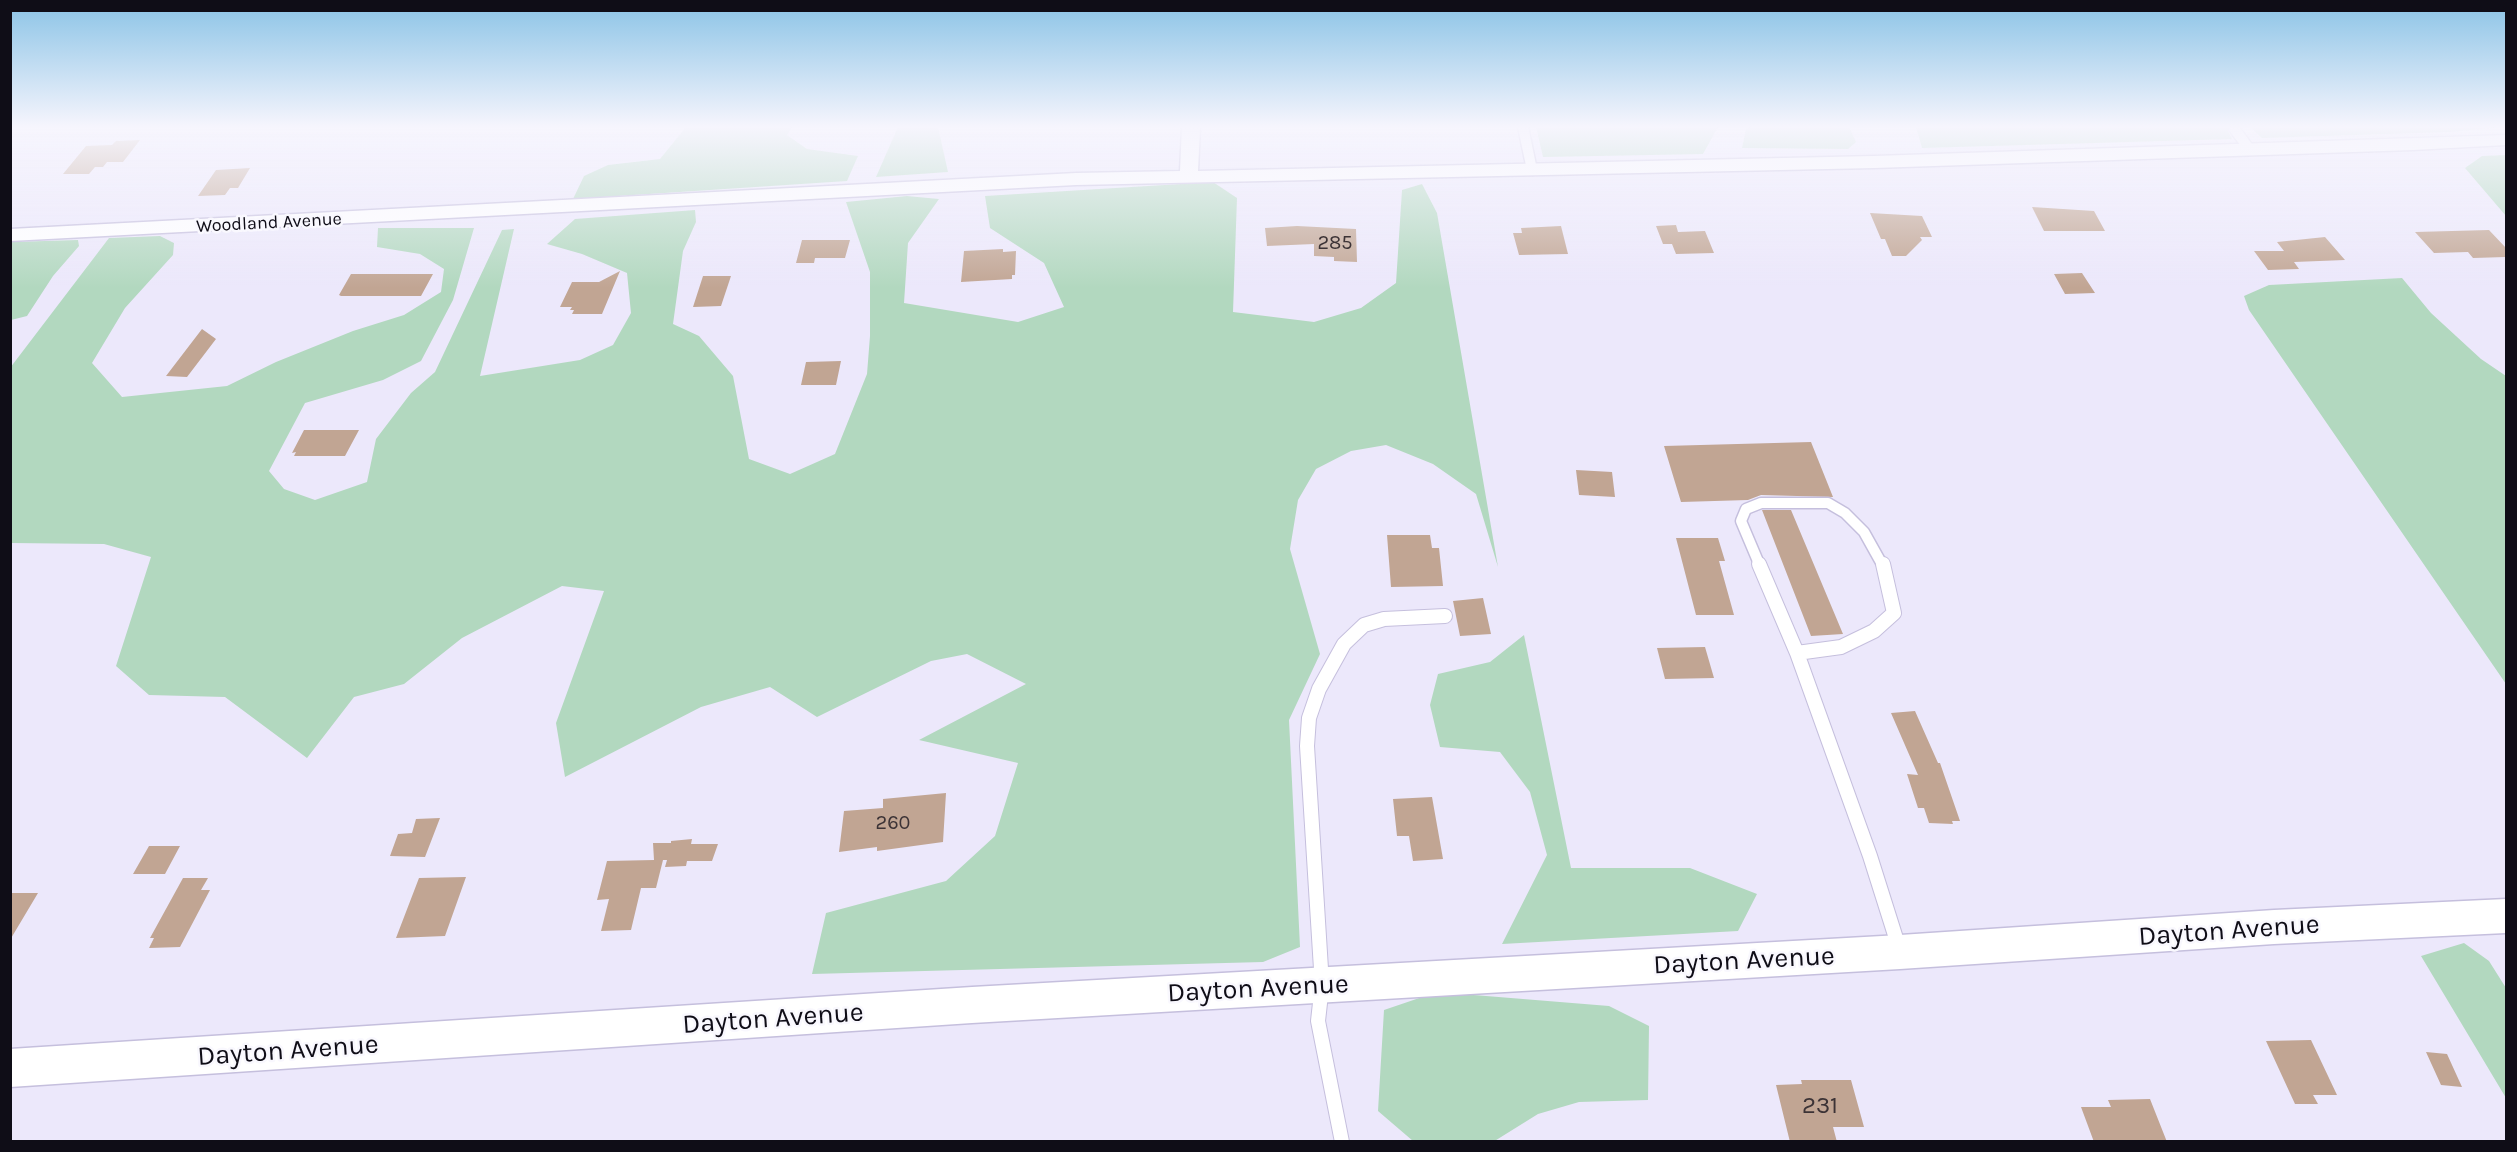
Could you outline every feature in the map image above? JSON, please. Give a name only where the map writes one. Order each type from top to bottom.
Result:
[{"type":"street","name":"Woodland Avenue","points":[[10,235],[1094,181]]},
{"type":"street","name":"Dayton Avenue","points":[[11,1068],[984,1005],[1900,952],[2274,927],[2506,916]]},
{"type":"lane","points":[[1797,653],[1841,647],[1874,631],[1894,613],[1888,584],[1881,559],[1864,532],[1845,513],[1828,503],[1761,503],[1746,510],[1741,521],[1797,653],[1870,856],[1900,952]]},
{"type":"lane","points":[[1342,1142],[1318,1021],[1322,985],[1306,746],[1309,718],[1319,689],[1344,644],[1364,626],[1384,619],[1444,616]]},
{"type":"green space","points":[[582,181],[847,181],[847,181],[573,199]]},
{"type":"green space","points":[[2476,181],[2506,181],[2506,216]]},
{"type":"green space","points":[[1213,182],[1237,198],[1233,312],[1314,322],[1361,308],[1396,283],[1402,190],[1422,184],[1437,213],[1498,567],[1476,494],[1433,464],[1386,445],[1351,451],[1316,469],[1298,500],[1290,549],[1320,654],[1289,720],[1300,947],[1263,962],[812,974],[826,913],[946,881],[995,836],[1018,763],[919,740],[1026,684],[967,654],[931,661],[817,717],[770,687],[701,707],[565,777],[556,723],[604,591],[562,586],[462,638],[404,684],[354,697],[307,758],[225,697],[149,695],[116,666],[151,557],[104,544],[11,543],[10,368],[109,238],[160,236],[174,243],[173,255],[125,308],[92,363],[122,397],[227,386],[276,362],[353,331],[404,315],[441,292],[444,269],[420,254],[377,247],[378,228],[474,228],[453,300],[421,361],[383,380],[305,403],[269,471],[284,489],[315,500],[367,482],[376,439],[411,393],[435,372],[502,230],[514,229],[480,376],[580,360],[613,345],[631,313],[627,273],[582,254],[547,244],[575,219],[695,210],[696,222],[683,251],[673,324],[699,336],[733,376],[749,459],[790,474],[835,454],[867,374],[870,336],[870,272],[846,202],[907,196],[939,199],[908,243],[904,303],[1018,322],[1064,307],[1044,263],[990,228],[985,196]]},
{"type":"green space","points":[[78,240],[79,246],[53,276],[27,316],[11,320],[11,242]]},
{"type":"green space","points":[[2402,278],[2431,313],[2481,359],[2506,376],[2506,684],[2249,310],[2244,296],[2269,285]]},
{"type":"green space","points":[[1524,635],[1571,868],[1690,868],[1757,894],[1738,931],[1502,944],[1547,855],[1530,792],[1500,752],[1440,747],[1430,705],[1438,674],[1490,662]]},
{"type":"green space","points":[[2464,943],[2489,961],[2506,988],[2506,1098],[2421,956]]},
{"type":"green space","points":[[1437,992],[1609,1006],[1649,1026],[1648,1100],[1579,1102],[1538,1114],[1493,1142],[1413,1141],[1378,1111],[1384,1010]]},
{"type":"building","points":[[209,181],[242,181],[238,188],[230,188],[225,195],[198,196]]},
{"type":"building","points":[[2032,207],[2094,211],[2105,231],[2044,231]]},
{"type":"building","points":[[1870,213],[1922,216],[1932,237],[1920,237],[1922,240],[1906,256],[1892,256],[1885,239],[1881,239]]},
{"type":"building","points":[[1676,225],[1678,232],[1705,231],[1714,253],[1676,254],[1672,244],[1663,244],[1656,226]]},
{"type":"building","points":[[1297,226],[1356,229],[1357,262],[1334,261],[1334,257],[1314,256],[1314,244],[1267,246],[1265,228]]},
{"type":"building","points":[[1561,226],[1568,254],[1519,255],[1513,233],[1522,233],[1521,228]]},
{"type":"building","points":[[2489,230],[2506,248],[2506,257],[2473,258],[2468,252],[2434,253],[2415,232]]},
{"type":"building","points":[[2325,237],[2345,260],[2294,262],[2299,269],[2268,270],[2254,251],[2284,251],[2277,242]]},
{"type":"building","points":[[802,240],[850,240],[845,258],[815,258],[814,263],[796,263]]},
{"type":"building","points":[[1003,249],[1003,252],[1016,251],[1015,275],[1012,275],[1012,279],[961,282],[964,251]]},
{"type":"building","points":[[620,271],[602,314],[572,314],[574,310],[570,310],[572,307],[560,307],[572,282],[599,282]]},
{"type":"building","points":[[2082,273],[2095,293],[2065,294],[2054,274]]},
{"type":"building","points":[[351,274],[433,274],[421,296],[339,295]]},
{"type":"building","points":[[703,276],[731,276],[721,306],[693,307]]},
{"type":"building","points":[[202,329],[216,339],[187,377],[166,376]]},
{"type":"building","points":[[841,361],[836,385],[801,385],[806,362]]},
{"type":"building","points":[[304,430],[359,430],[345,456],[294,456],[296,452],[292,453]]},
{"type":"building","points":[[1811,442],[1833,497],[1761,495],[1748,500],[1681,502],[1664,446]]},
{"type":"building","points":[[1576,470],[1612,472],[1615,497],[1579,495]]},
{"type":"building","points":[[1762,510],[1791,510],[1843,634],[1811,636]]},
{"type":"building","points":[[1387,535],[1430,535],[1432,548],[1439,548],[1443,586],[1391,587]]},
{"type":"building","points":[[1676,538],[1718,538],[1725,561],[1719,561],[1734,615],[1696,615]]},
{"type":"building","points":[[1483,598],[1491,634],[1460,636],[1453,601]]},
{"type":"building","points":[[1705,647],[1714,678],[1665,679],[1657,648]]},
{"type":"building","points":[[1915,711],[1938,763],[1940,763],[1960,821],[1952,821],[1953,824],[1929,823],[1924,808],[1918,808],[1907,774],[1918,775],[1891,713]]},
{"type":"building","points":[[946,793],[943,842],[877,851],[877,847],[839,852],[844,811],[883,808],[883,799]]},
{"type":"building","points":[[1432,797],[1443,859],[1413,861],[1409,836],[1397,836],[1393,799]]},
{"type":"building","points":[[440,818],[425,857],[390,856],[398,834],[412,833],[416,819]]},
{"type":"building","points":[[692,839],[691,844],[718,844],[712,861],[687,861],[686,866],[665,867],[667,860],[663,860],[656,888],[641,888],[631,930],[601,931],[609,899],[597,900],[607,861],[654,860],[653,843],[671,843],[671,841]]},
{"type":"building","points":[[149,846],[180,846],[165,874],[133,874]]},
{"type":"building","points":[[466,877],[445,936],[396,938],[419,878]]},
{"type":"building","points":[[183,878],[208,878],[201,890],[210,890],[180,947],[149,948],[154,938],[150,938]]},
{"type":"building","points":[[10,893],[38,893],[10,940]]},
{"type":"building","points":[[2311,1040],[2337,1095],[2313,1095],[2318,1104],[2295,1104],[2266,1041]]},
{"type":"building","points":[[2426,1052],[2447,1054],[2462,1087],[2441,1085]]},
{"type":"building","points":[[1801,1080],[1851,1080],[1864,1127],[1833,1127],[1837,1142],[1790,1142],[1776,1085],[1802,1084]]},
{"type":"building","points":[[2150,1099],[2167,1142],[2094,1142],[2081,1107],[2111,1107],[2108,1100]]}]
